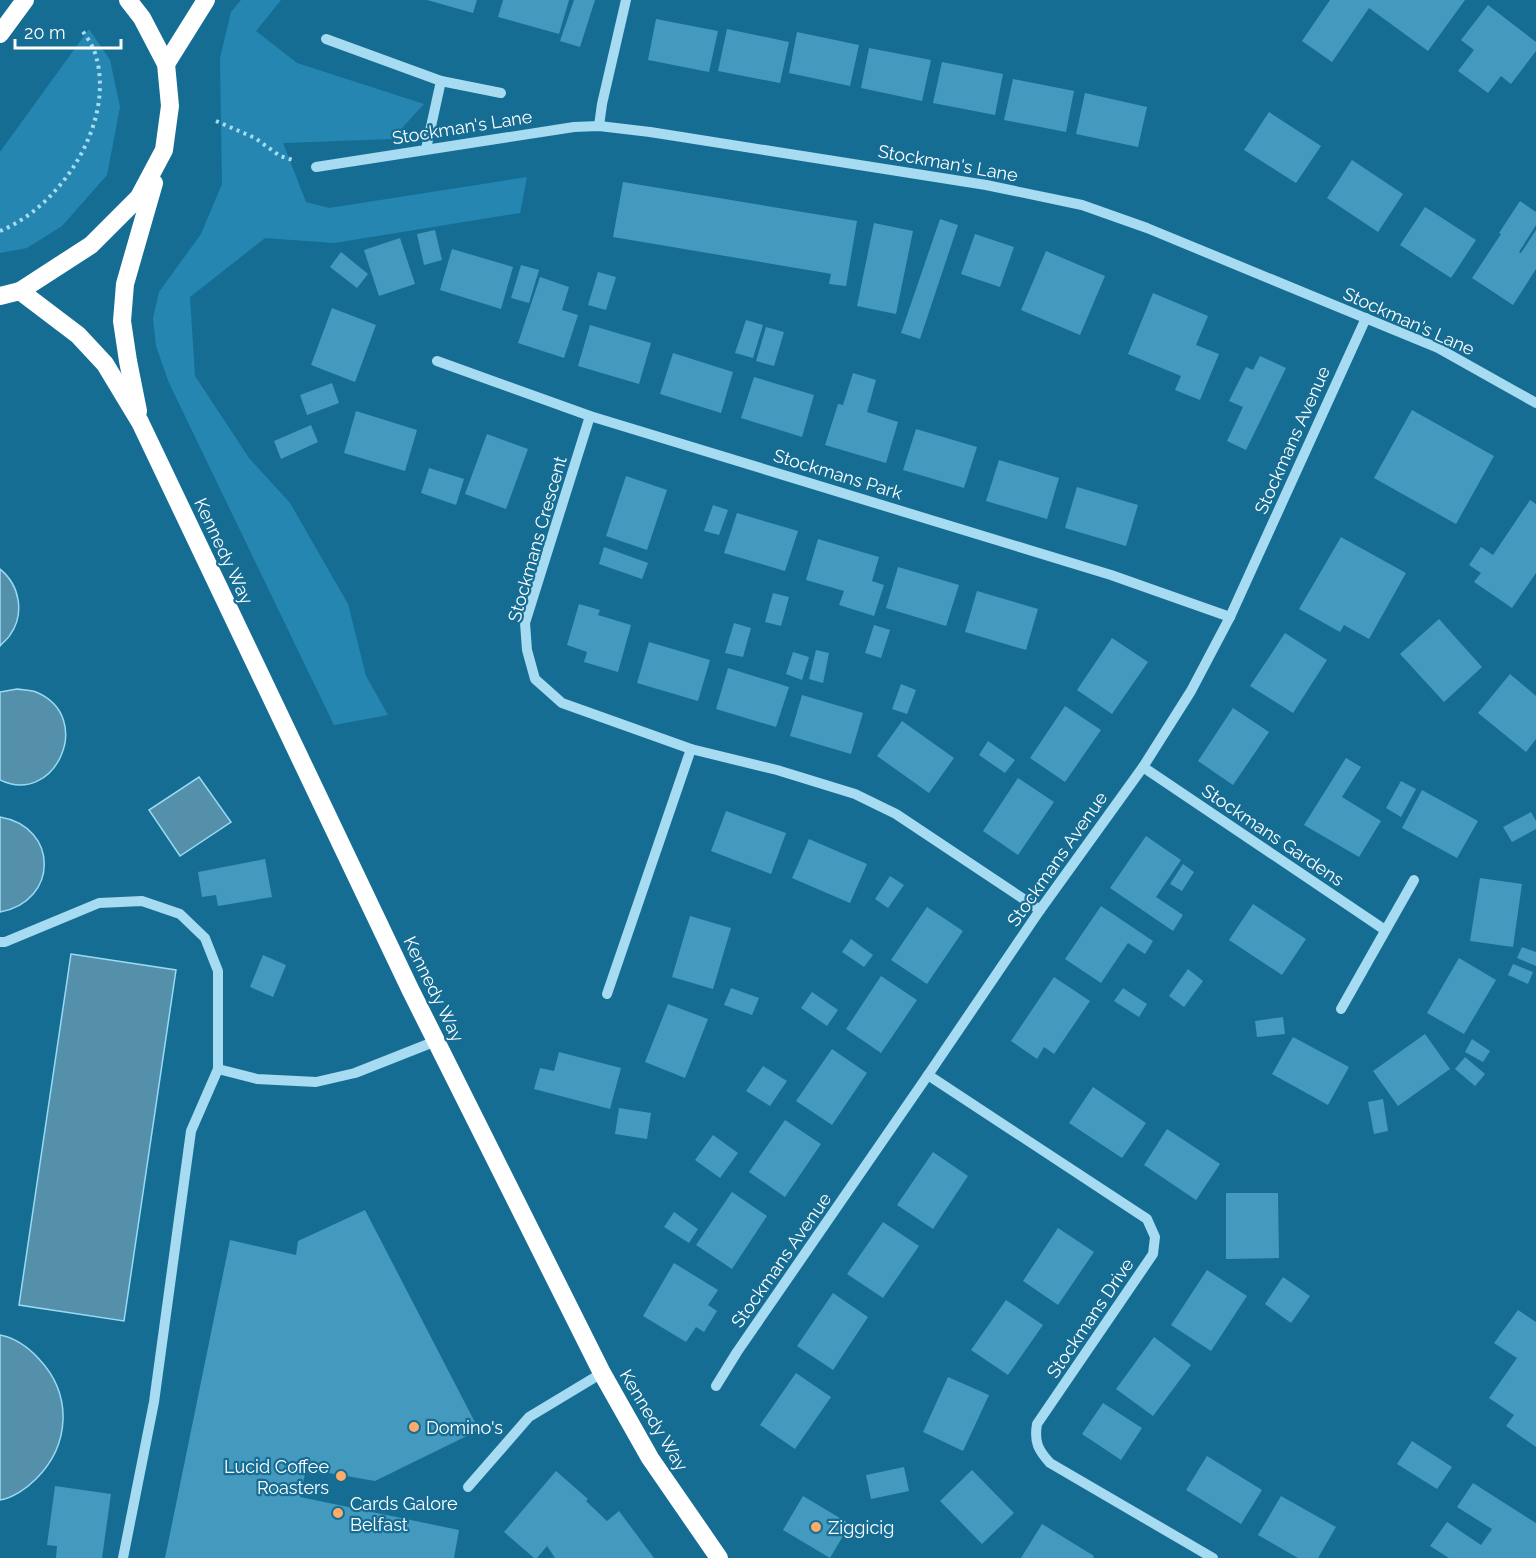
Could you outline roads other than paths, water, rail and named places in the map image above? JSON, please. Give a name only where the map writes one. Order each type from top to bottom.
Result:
[{"type":"highway","points":[[0,34],[25,0]]},
{"type":"highway","points":[[0,296],[20,291],[91,245],[139,197],[164,150],[170,106],[166,64],[142,18],[128,0]]},
{"type":"highway","points":[[166,64],[206,0]]},
{"type":"highway","name":"Kennedy Way","points":[[140,422],[122,321],[125,284],[164,150]]},
{"type":"highway","name":"Kennedy Way","points":[[20,291],[78,336],[105,364],[140,422],[316,795],[602,1373],[650,1458],[719,1558]]},
{"type":"street","points":[[599,126],[626,0]]},
{"type":"street","points":[[326,39],[441,81],[501,93]]},
{"type":"street","points":[[426,149],[441,81]]},
{"type":"street","name":"Stockman's Lane","points":[[316,167],[574,127],[599,126],[986,185],[1082,205],[1147,228],[1438,348],[1536,403]]},
{"type":"street","name":"Stockmans Avenue","points":[[716,1386],[1040,910],[1143,767],[1191,691],[1230,617],[1366,318]]},
{"type":"street","name":"Stockmans Park","points":[[437,361],[590,416],[1111,575],[1230,617]]},
{"type":"street","name":"Stockmans Crescent","points":[[590,416],[525,623],[527,650],[535,679],[562,703],[691,748],[777,770],[855,794],[896,814],[1040,910]]},
{"type":"street","points":[[607,994],[691,748]]},
{"type":"street","name":"Stockmans Gardens","points":[[1143,767],[1385,930]]},
{"type":"street","points":[[1341,1009],[1414,880]]},
{"type":"street","points":[[0,942],[5,942],[99,903],[142,901],[180,914],[205,938],[218,972],[218,1069],[191,1131],[153,1402],[123,1558]]},
{"type":"street","points":[[218,1069],[257,1079],[316,1082],[355,1073],[436,1041]]},
{"type":"street","name":"Stockmans Drive","points":[[928,1075],[1147,1219],[1155,1237],[1153,1254],[1037,1424],[1037,1444],[1040,1453],[1050,1463],[1213,1558]]},
{"type":"street","points":[[468,1487],[529,1418],[602,1373]]},
{"type":"place","name":"Domino's","points":[[414,1427]]},
{"type":"place","name":"Lucid Coffee Roasters","points":[[341,1476]]},
{"type":"place","name":"Cards Galore Belfast","points":[[338,1513]]},
{"type":"place","name":"Ziggicig","points":[[816,1527]]}]
